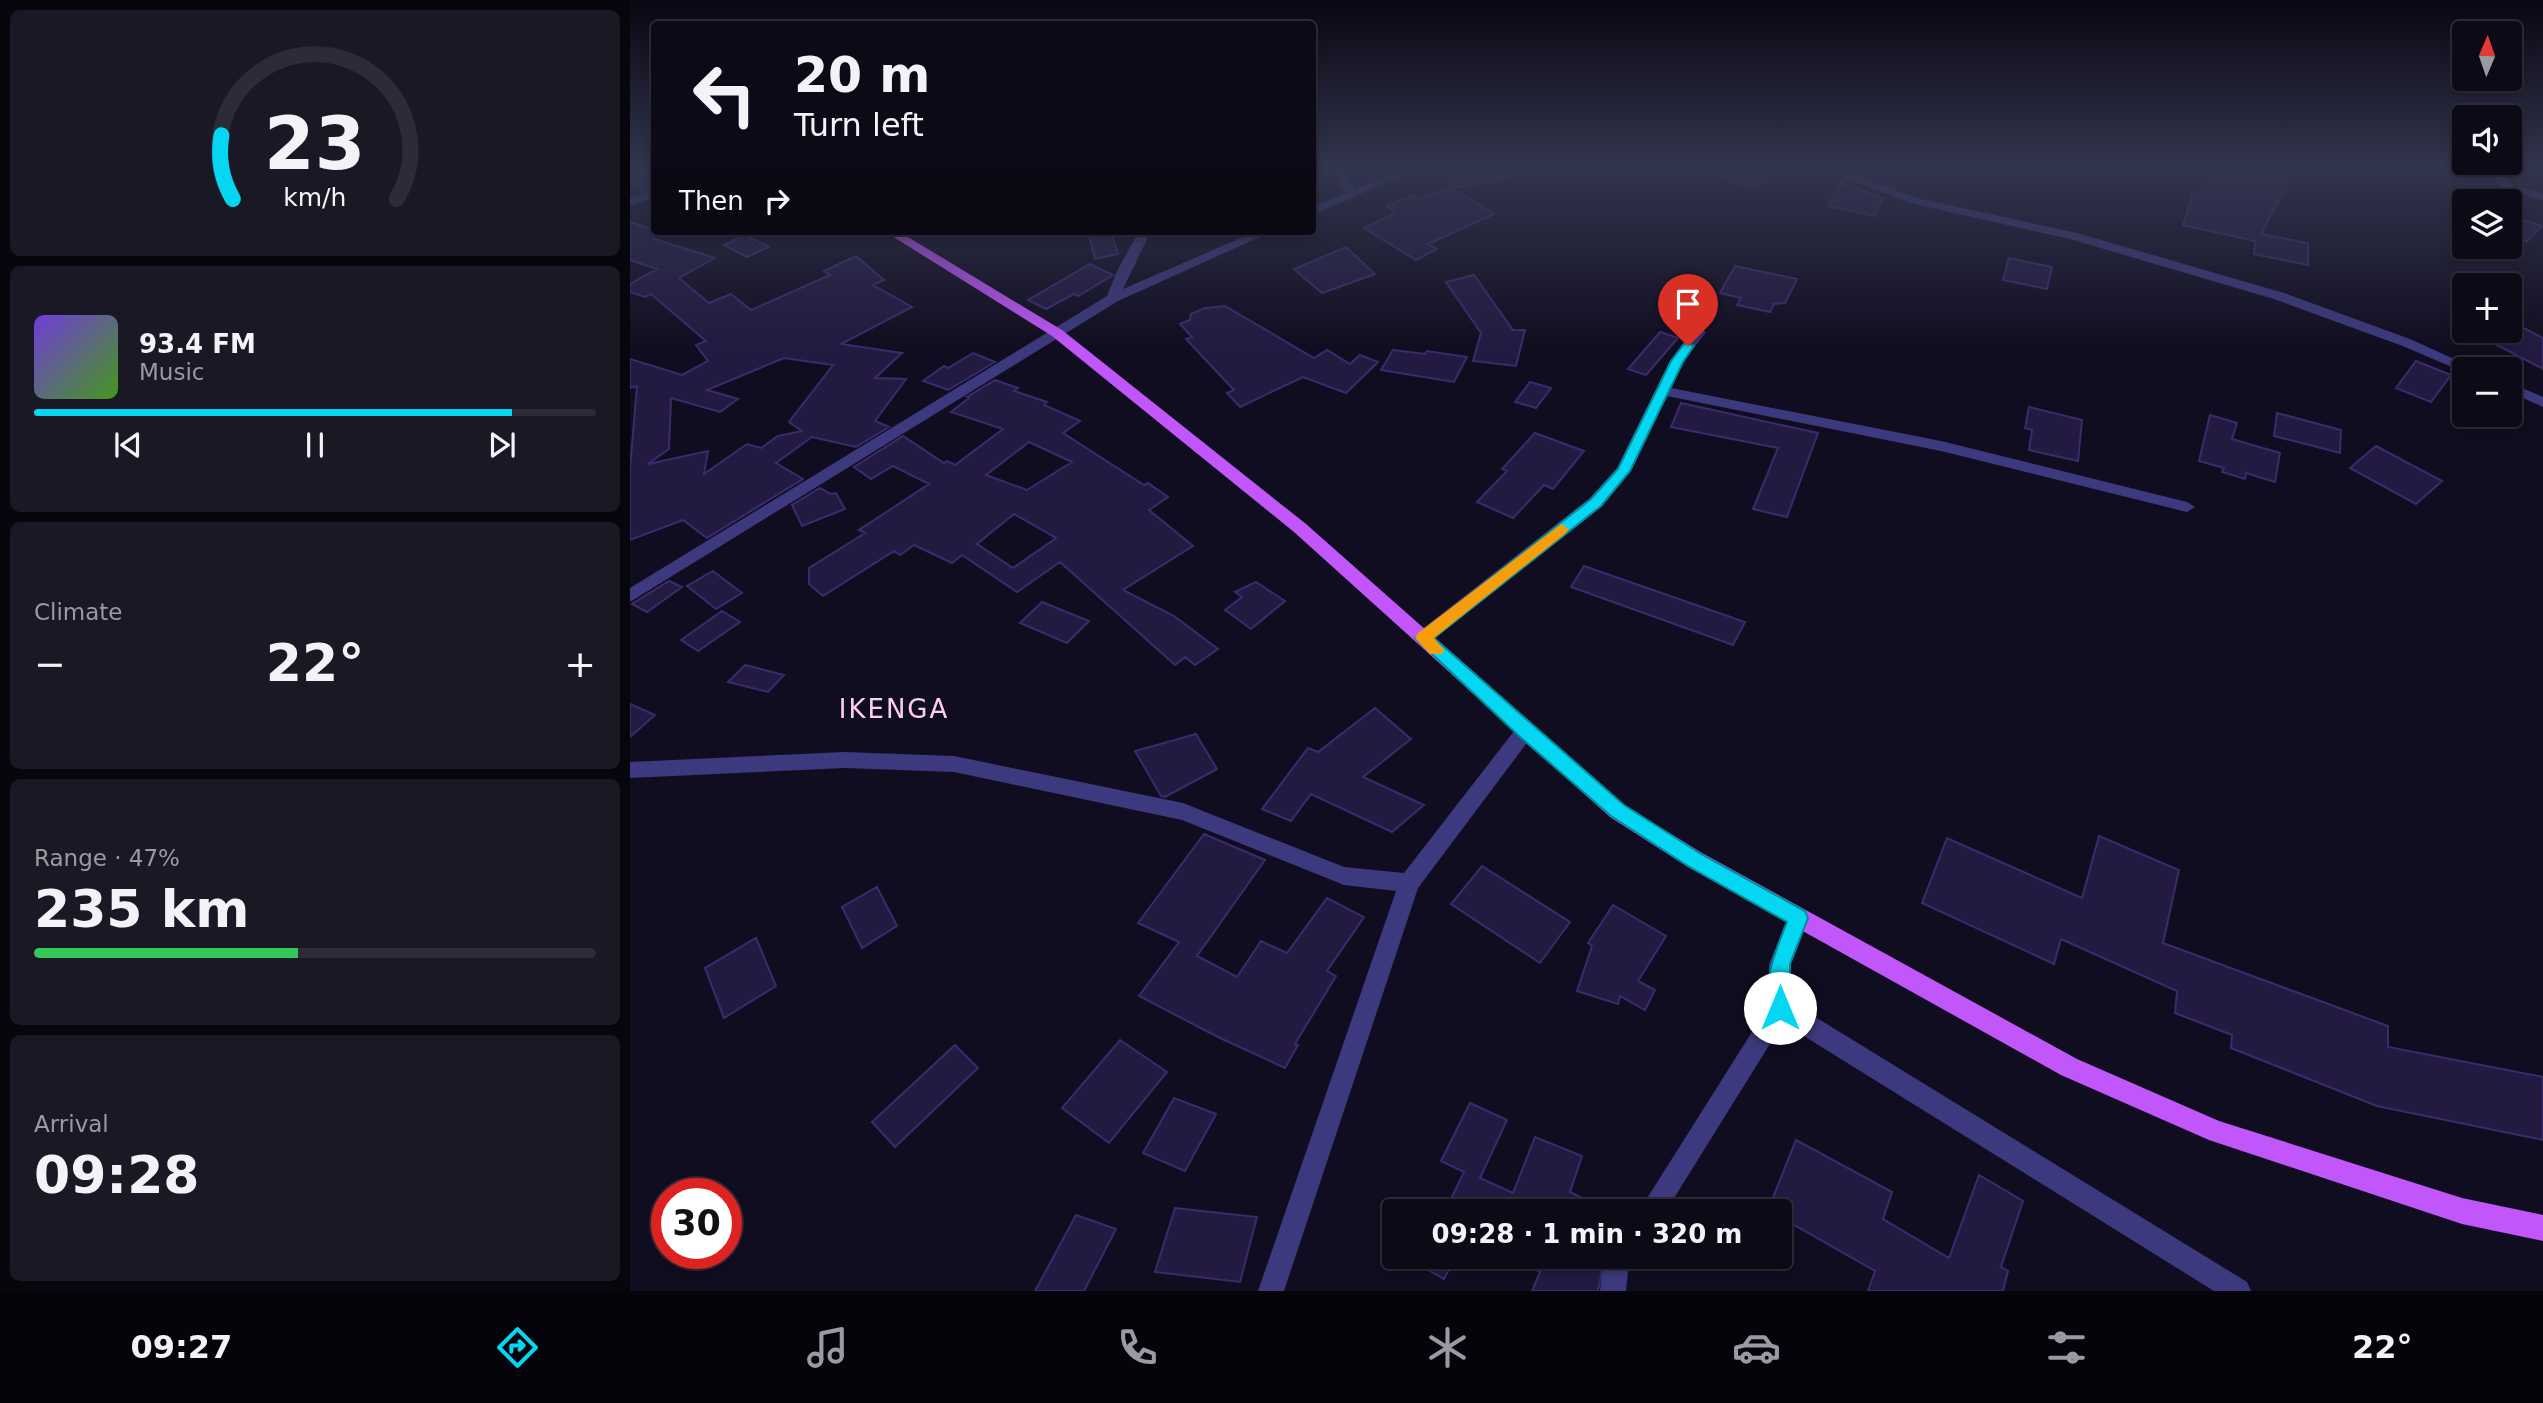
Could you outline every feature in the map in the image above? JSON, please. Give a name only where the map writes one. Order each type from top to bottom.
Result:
[{"type":"main road","points":[[897,235],[1057,333],[1300,528],[1617,811],[1695,860],[2069,1067],[2217,1132],[2462,1212],[2543,1228]]},
{"type":"street","points":[[2038,228],[2279,296],[2452,362]]},
{"type":"street","points":[[1113,298],[1123,271],[1143,235]]},
{"type":"street","points":[[630,596],[1113,298],[1258,235]]},
{"type":"street","points":[[1423,638],[1596,502],[1623,471],[1677,361],[1699,332]]},
{"type":"street","points":[[1663,391],[1941,446],[2187,506]]},
{"type":"street","points":[[2522,392],[2543,402]]},
{"type":"street","points":[[1271,1291],[1409,883],[1525,731]]},
{"type":"street","points":[[630,769],[845,760],[954,764],[1182,812],[1344,876],[1409,883]]},
{"type":"street","points":[[1660,1199],[1780,1008],[1780,964],[1798,918]]},
{"type":"street","points":[[1780,1008],[2238,1291]]},
{"type":"street","points":[[1613,1291],[1616,1269]]},
{"type":"building","points":[[630,228],[651,229],[654,239],[715,258],[679,278],[709,303],[731,294],[751,310],[830,275],[824,271],[856,256],[884,280],[873,285],[912,307],[841,344],[902,353],[875,378],[906,379],[875,421],[889,427],[856,447],[812,437],[776,463],[803,479],[707,538],[683,520],[630,540],[630,468],[637,386],[630,388],[630,359],[682,375],[708,361],[696,345],[706,341],[651,294],[645,297],[630,292],[630,284],[657,269],[630,260]],"holes":[[[784,358],[833,365],[789,422],[802,431],[778,436],[761,448],[747,444],[704,474],[708,451],[648,464],[669,449],[671,398],[720,412],[738,399],[707,390]]]},
{"type":"building","points":[[1364,228],[1463,228],[1428,244],[1437,249],[1416,260]]},
{"type":"building","points":[[2198,228],[2264,228],[2261,234],[2308,243],[2308,265],[2254,254],[2255,241]]},
{"type":"building","points":[[2522,228],[2540,228],[2527,241],[2522,239]]},
{"type":"building","points":[[745,235],[769,247],[747,257],[724,245]]},
{"type":"building","points":[[1089,235],[1112,235],[1118,254],[1095,259]]},
{"type":"building","points":[[1346,247],[1375,274],[1322,293],[1294,269]]},
{"type":"building","points":[[2009,258],[2052,267],[2047,289],[2003,280]]},
{"type":"building","points":[[1090,264],[1113,275],[1078,296],[1074,294],[1046,309],[1028,300]]},
{"type":"building","points":[[1735,266],[1797,279],[1785,303],[1774,304],[1770,312],[1737,305],[1741,298],[1720,293]]},
{"type":"building","points":[[1474,275],[1513,330],[1525,330],[1516,366],[1473,361],[1481,333],[1446,282]]},
{"type":"building","points":[[1225,306],[1314,358],[1327,350],[1350,364],[1360,355],[1378,362],[1346,393],[1303,377],[1240,407],[1227,393],[1234,390],[1186,339],[1192,337],[1180,324],[1190,320],[1191,314],[1205,308]]},
{"type":"building","points":[[2522,327],[2543,338],[2543,369],[2493,343],[2522,343]]},
{"type":"building","points":[[1660,332],[1678,338],[1646,375],[1628,369]]},
{"type":"building","points":[[1393,350],[1425,354],[1427,351],[1467,357],[1454,382],[1381,370]]},
{"type":"building","points":[[973,353],[995,362],[948,390],[923,381],[944,366],[948,368]]},
{"type":"building","points":[[2416,361],[2451,375],[2431,402],[2396,388]]},
{"type":"building","points":[[995,380],[1018,388],[1014,391],[1047,402],[1044,405],[1080,421],[1063,433],[1144,485],[1148,483],[1168,497],[1149,510],[1193,546],[1123,590],[1174,616],[1218,649],[1195,665],[1185,657],[1175,665],[1060,562],[1017,592],[962,555],[952,563],[914,545],[900,555],[894,551],[823,596],[809,584],[809,568],[865,533],[859,530],[929,484],[893,466],[871,479],[854,467],[903,436],[944,463],[947,461],[955,465],[1003,429],[951,412],[969,398],[967,397]],"holes":[[[1029,442],[1072,462],[1027,490],[986,475]],[[1014,514],[1056,538],[1013,568],[977,544]]]},
{"type":"building","points":[[1530,382],[1551,388],[1536,408],[1515,402]]},
{"type":"building","points":[[1681,403],[1818,433],[1787,517],[1753,509],[1778,448],[1671,427]]},
{"type":"building","points":[[2029,407],[2082,420],[2078,461],[2029,450],[2032,430],[2025,428]]},
{"type":"building","points":[[2277,413],[2341,430],[2340,453],[2274,436]]},
{"type":"building","points":[[2210,415],[2237,423],[2232,439],[2280,453],[2275,482],[2246,473],[2245,479],[2222,472],[2224,468],[2199,461]]},
{"type":"building","points":[[1535,433],[1584,451],[1553,489],[1544,485],[1513,518],[1477,502],[1507,471],[1502,469]]},
{"type":"building","points":[[2376,446],[2442,481],[2416,504],[2350,468]]},
{"type":"building","points":[[820,488],[831,494],[836,493],[845,509],[802,526],[792,505]]},
{"type":"building","points":[[1584,566],[1745,622],[1733,645],[1571,587]]},
{"type":"building","points":[[713,571],[742,593],[716,609],[687,586]]},
{"type":"building","points":[[669,581],[682,587],[647,612],[632,604]]},
{"type":"building","points":[[1256,582],[1285,601],[1251,629],[1225,610],[1242,597],[1235,592]]},
{"type":"building","points":[[1042,602],[1089,621],[1067,643],[1020,623]]},
{"type":"building","points":[[722,611],[740,622],[698,651],[681,640]]},
{"type":"building","points":[[745,665],[784,675],[768,692],[728,682]]},
{"type":"building","points":[[630,704],[655,715],[630,737]]},
{"type":"building","points":[[1375,708],[1411,739],[1363,777],[1424,805],[1392,832],[1311,794],[1291,821],[1262,809],[1308,748],[1318,752]]},
{"type":"building","points":[[1196,734],[1217,769],[1165,797],[1161,796],[1135,751]]},
{"type":"building","points":[[1204,834],[1265,860],[1197,956],[1237,977],[1261,941],[1287,953],[1327,898],[1364,917],[1327,971],[1336,976],[1295,1044],[1298,1045],[1285,1068],[1139,996],[1179,942],[1138,923]]},
{"type":"building","points":[[2099,836],[2179,870],[2163,943],[2388,1026],[2388,1047],[2543,1077],[2543,1140],[2377,1106],[2231,1048],[2232,1035],[2175,1013],[2177,991],[2061,939],[2054,964],[1922,903],[1947,838],[2082,898]]},
{"type":"building","points":[[1482,866],[1570,922],[1540,963],[1451,904]]},
{"type":"building","points":[[877,887],[897,926],[862,948],[842,907]]},
{"type":"building","points":[[1613,905],[1666,936],[1638,981],[1655,990],[1645,1010],[1620,996],[1618,1004],[1577,991],[1592,946],[1588,943]]},
{"type":"building","points":[[756,938],[776,986],[724,1018],[705,968]]},
{"type":"building","points":[[1120,1040],[1167,1072],[1109,1143],[1062,1108]]},
{"type":"building","points":[[955,1045],[978,1068],[895,1147],[872,1122]]},
{"type":"building","points":[[1174,1098],[1216,1114],[1185,1171],[1143,1153]]},
{"type":"building","points":[[1470,1103],[1507,1120],[1480,1178],[1513,1193],[1535,1137],[1582,1156],[1570,1192],[1584,1199],[1451,1199],[1464,1172],[1441,1161]]},
{"type":"building","points":[[1796,1140],[1892,1192],[1883,1219],[1949,1258],[1979,1175],[2023,1201],[2001,1267],[2008,1271],[2003,1291],[1868,1291],[1875,1271],[1792,1224],[1792,1199],[1772,1199]]},
{"type":"building","points":[[1175,1208],[1257,1217],[1240,1282],[1155,1272]]},
{"type":"building","points":[[1076,1215],[1116,1229],[1084,1291],[1035,1291]]},
{"type":"building","points":[[1427,1269],[1449,1269],[1444,1279]]},
{"type":"building","points":[[1534,1269],[1602,1269],[1598,1291],[1532,1291],[1540,1272]]},
{"type":"slow traffic","points":[[1436,650],[1423,638],[1561,529]]},
{"type":"district","name":"IKENGA","points":[[894,709]]},
{"type":"route","points":[[1688,346],[1677,361],[1623,471],[1596,502],[1423,638],[1617,811],[1695,860],[1798,918],[1780,964],[1780,1008]]}]
